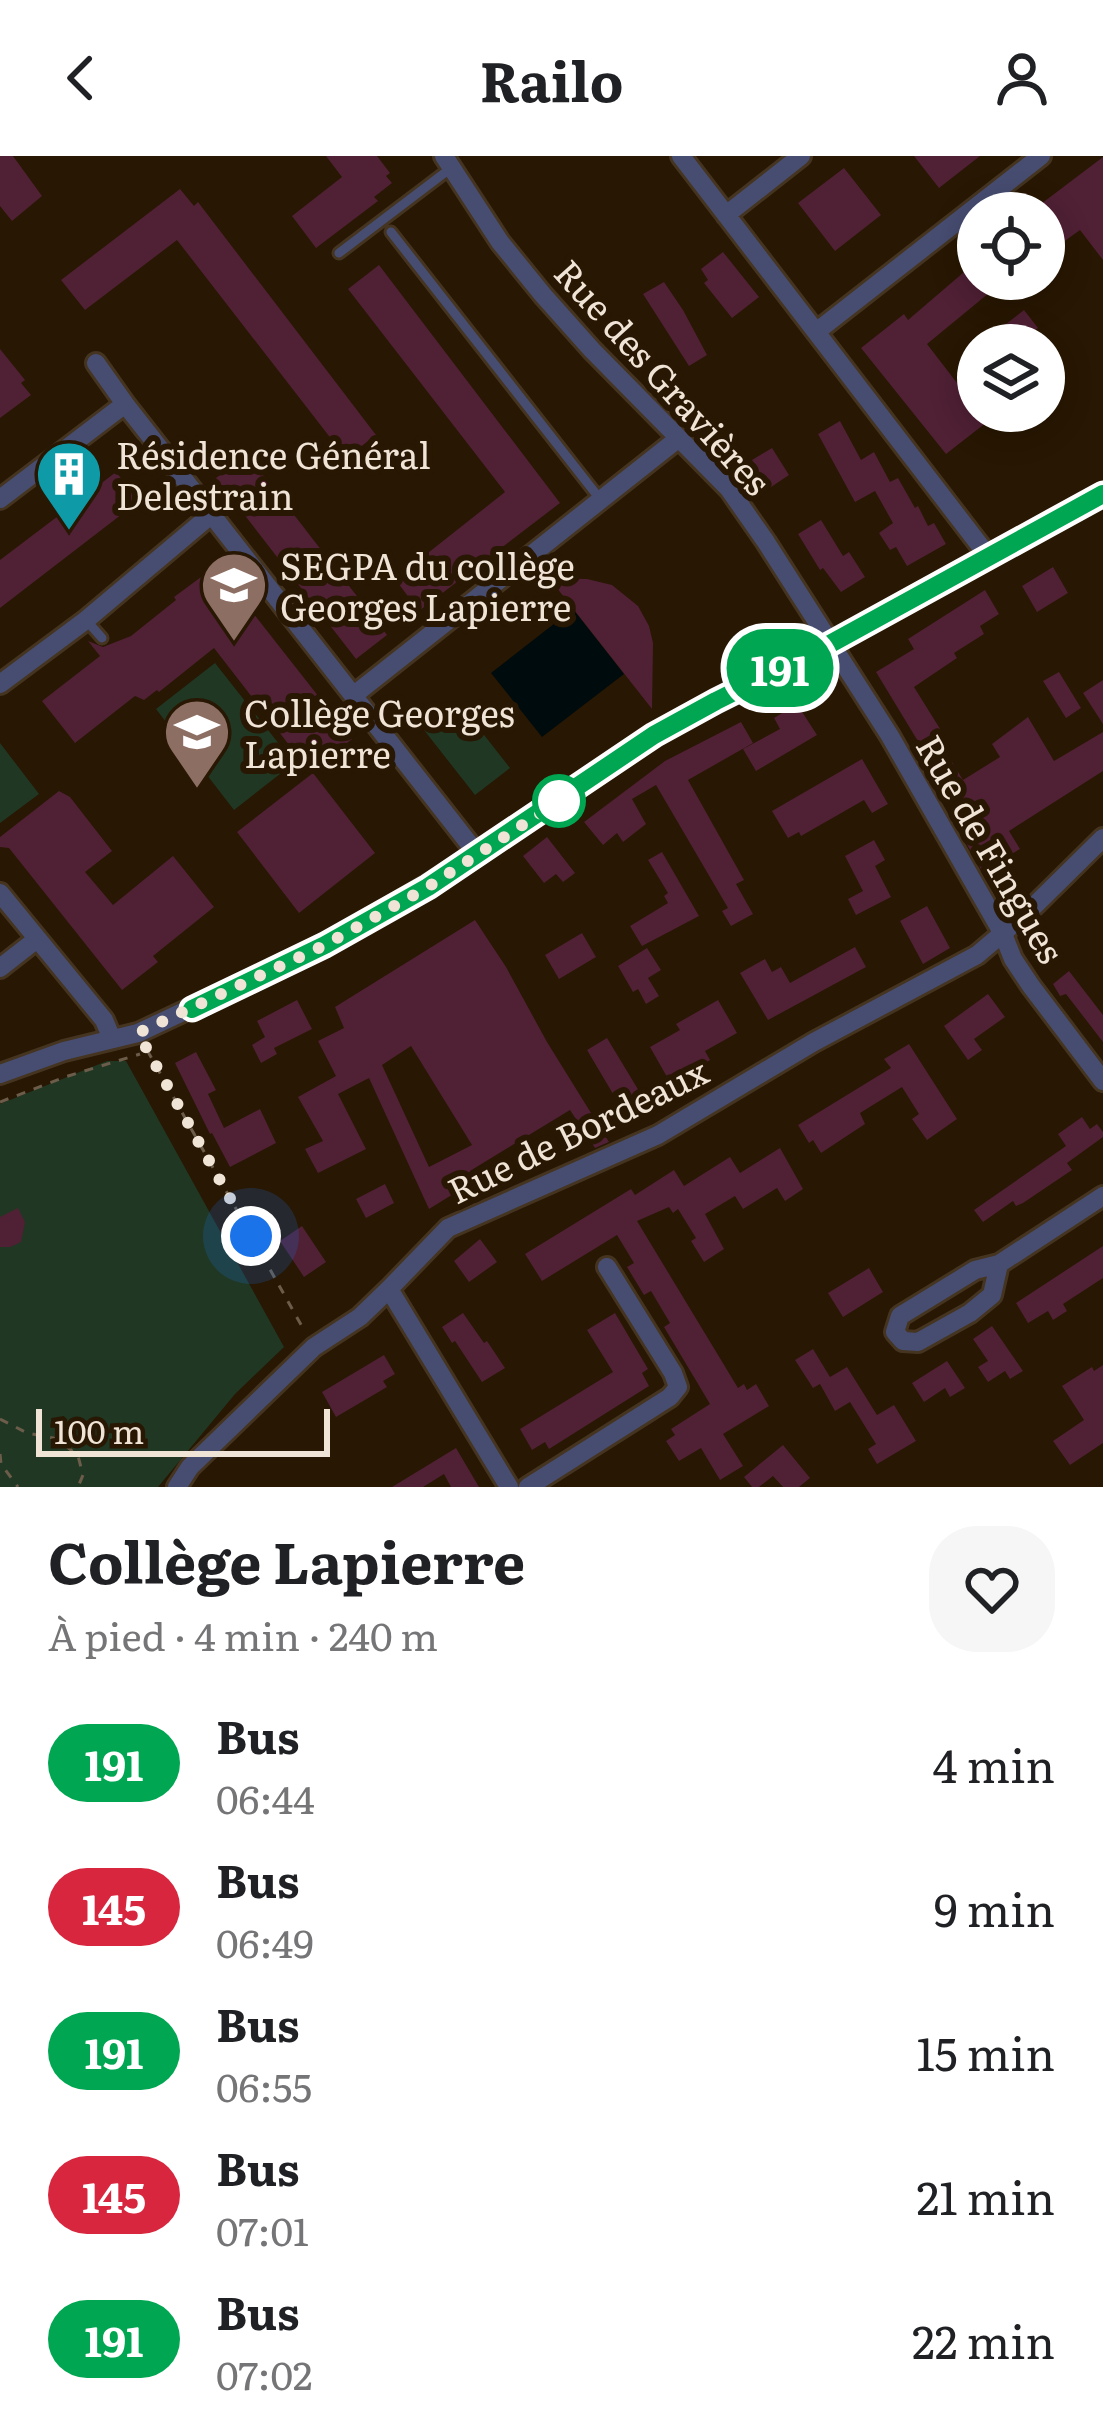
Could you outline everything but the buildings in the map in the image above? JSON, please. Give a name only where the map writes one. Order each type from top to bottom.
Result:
[{"type":"street","points":[[681,156],[988,556]]},
{"type":"street","points":[[726,214],[801,156]]},
{"type":"street","points":[[817,332],[1041,156]]},
{"type":"street","name":"Rue des Gravières","points":[[448,162],[500,242],[543,295],[729,489],[830,644]]},
{"type":"street","points":[[95,363],[478,855]]},
{"type":"street","points":[[0,499],[125,404]]},
{"type":"street","points":[[354,695],[679,437]]},
{"type":"street","points":[[0,1074],[64,1051],[138,1033],[325,945],[478,855],[654,735],[1103,494]]},
{"type":"street","points":[[0,684],[86,620],[213,513]]},
{"type":"street","name":"Rue de Fingues","points":[[830,644],[890,736],[1013,959],[1103,1081]]},
{"type":"street","name":"Rue de Bordeaux","points":[[177,1487],[190,1467],[314,1347],[360,1317],[448,1228],[658,1135],[814,1042],[977,955],[1103,838]]},
{"type":"street","points":[[0,893],[104,1020],[112,1040]]},
{"type":"street","points":[[0,968],[37,940]]},
{"type":"street","points":[[999,1264],[992,1295],[970,1313],[918,1342],[903,1341],[895,1332],[900,1316],[975,1270],[999,1264],[1103,1196]]},
{"type":"street","points":[[528,1487],[678,1387],[608,1267]]},
{"type":"street","points":[[389,1289],[509,1487]]},
{"type":"lane","points":[[339,253],[448,162]]},
{"type":"lane","points":[[391,232],[600,499]]},
{"type":"lane","points":[[86,620],[102,638]]},
{"type":"path","points":[[0,1102],[148,1052],[314,1347]]},
{"type":"path","points":[[0,1419],[27,1433],[58,1438],[78,1456],[83,1475],[78,1487]]},
{"type":"path","points":[[0,1454],[18,1487]]},
{"type":"green space","points":[[215,663],[294,763],[234,810],[156,709]]},
{"type":"green space","points":[[459,703],[510,768],[475,795],[424,730]]},
{"type":"green space","points":[[0,743],[39,794],[0,823]]},
{"type":"green space","points":[[107,1061],[126,1061],[284,1347],[235,1394],[158,1487],[0,1487],[0,1104]]},
{"type":"shaded area","points":[[573,609],[624,674],[542,737],[491,673]]},
{"type":"bus line","name":"191","points":[[192,1009],[325,945],[428,887],[654,735],[1103,494]]},
{"type":"place","name":"Résidence Général Delestrain","points":[[69,533]]},
{"type":"place","name":"SEGPA du collège Georges Lapierre","points":[[234,644]]},
{"type":"place","name":"Collège Georges Lapierre","points":[[197,791]]},
{"type":"route","points":[[251,1236],[138,1033],[325,945],[428,887],[559,801]]}]
